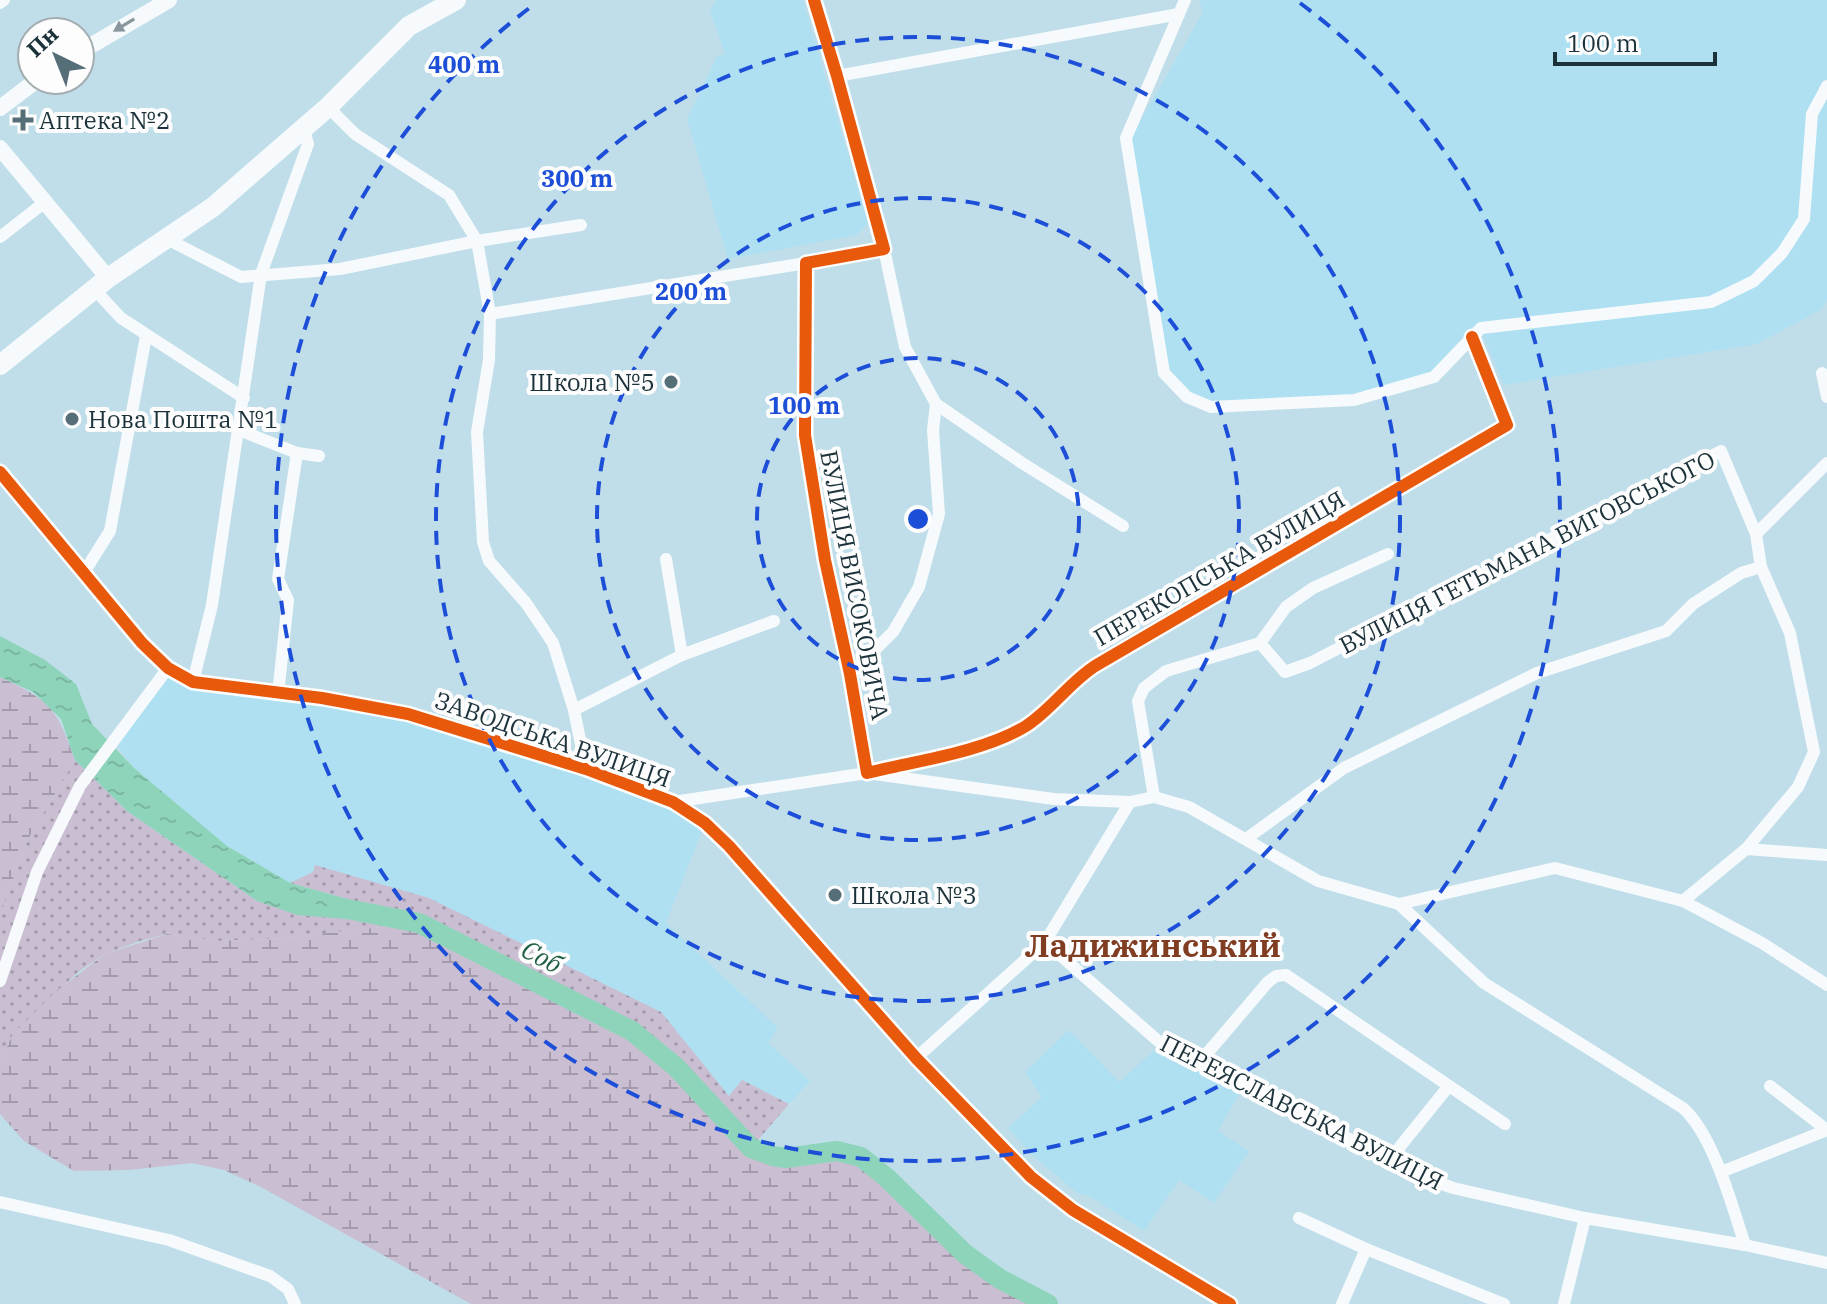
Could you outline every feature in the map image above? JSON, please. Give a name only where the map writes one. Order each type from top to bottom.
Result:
[{"type":"highway","points":[[0,365],[101,284],[213,207],[304,130],[409,26],[456,0]]},
{"type":"street","points":[[96,43],[169,0]]},
{"type":"street","points":[[814,0],[884,249],[905,347],[936,404],[1022,463],[1123,526]]},
{"type":"street","points":[[1185,0],[1126,138],[1164,373],[1187,397],[1211,407],[1354,400],[1434,377],[1481,328],[1711,302],[1754,281],[1782,253],[1804,219],[1812,114],[1827,86]]},
{"type":"street","points":[[837,76],[1179,14]]},
{"type":"street","points":[[0,108],[16,96]]},
{"type":"street","points":[[328,107],[355,134],[449,195],[477,241],[490,314],[489,360],[477,432],[483,542],[489,561],[526,603],[553,643],[574,710],[586,769]]},
{"type":"street","points":[[193,682],[212,605],[261,274],[308,144],[304,130]]},
{"type":"street","points":[[0,148],[45,202],[121,318],[244,398]]},
{"type":"street","points":[[0,237],[45,202]]},
{"type":"street","points":[[167,239],[241,277],[340,269],[477,241],[581,225]]},
{"type":"street","points":[[490,314],[884,249]]},
{"type":"street","name":"ВУЛИЦЯ ВИСОКОВИЧА","points":[[806,263],[805,435],[825,560],[850,674],[867,773]]},
{"type":"street","points":[[83,574],[110,531],[146,336]]},
{"type":"street","name":"ПЕРЕКОПСЬКА ВУЛИЦЯ","points":[[867,773],[1007,737],[1045,712],[1081,675],[1095,666],[1507,425],[1472,337]]},
{"type":"street","points":[[1822,373],[1827,397]]},
{"type":"street","points":[[850,674],[893,632],[919,587],[939,514],[933,430],[936,404]]},
{"type":"street","points":[[239,430],[297,453],[319,456]]},
{"type":"street","name":"ВУЛИЦЯ ГЕТЬМАНА ВИГОВСЬКОГО","points":[[1260,643],[1285,672],[1310,663],[1721,451],[1756,534]]},
{"type":"street","points":[[278,694],[288,600],[278,579],[297,453]]},
{"type":"street","points":[[1814,752],[1790,633],[1761,567],[1756,534],[1827,463]]},
{"type":"street","name":"ЗАВОДСЬКА ВУЛИЦЯ","points":[[0,472],[142,643],[168,668],[193,682],[322,698],[408,714],[586,769],[673,802],[705,823],[729,846],[916,1058],[1031,1177],[1058,1200],[1230,1304]]},
{"type":"street","points":[[1154,797],[1138,701],[1144,688],[1166,671],[1260,643],[1286,607],[1295,600],[1313,588],[1388,554]]},
{"type":"street","points":[[666,559],[682,655]]},
{"type":"street","points":[[1246,839],[1344,768],[1537,673],[1666,631],[1693,604],[1741,573],[1761,567]]},
{"type":"street","points":[[574,710],[682,655],[774,621]]},
{"type":"street","points":[[0,981],[37,872],[80,786],[168,668]]},
{"type":"street","points":[[1683,901],[1746,849],[1798,787],[1814,752],[1827,743]]},
{"type":"street","points":[[673,802],[867,773],[1031,797],[1130,802],[1154,797],[1189,807],[1318,881],[1399,904],[1484,983],[1683,1108],[1693,1117],[1721,1172],[1745,1245]]},
{"type":"street","points":[[916,1058],[1045,942],[1130,802]]},
{"type":"street","points":[[1746,849],[1827,855]]},
{"type":"street","points":[[1399,904],[1555,868],[1683,901],[1762,943],[1827,985]]},
{"type":"street","name":"ПЕРЕЯСЛАВСЬКА ВУЛИЦЯ","points":[[1045,942],[1157,1040],[1198,1064],[1453,1188],[1585,1218],[1745,1245],[1827,1263]]},
{"type":"street","points":[[1198,1064],[1268,982],[1276,976],[1286,975],[1505,1124]]},
{"type":"street","points":[[1770,1086],[1827,1130]]},
{"type":"street","points":[[1390,1159],[1448,1087]]},
{"type":"street","points":[[1721,1172],[1827,1130]]},
{"type":"street","points":[[0,1202],[169,1240],[270,1276],[288,1289],[295,1304]]},
{"type":"street","points":[[1299,1218],[1366,1249],[1504,1304]]},
{"type":"street","points":[[1564,1304],[1585,1218]]},
{"type":"street","points":[[1342,1304],[1366,1249]]},
{"type":"shaded area","points":[[716,0],[803,0],[868,223],[857,235],[728,259],[687,119],[717,56],[725,54],[710,11]]},
{"type":"shaded area","points":[[1199,0],[1827,0],[1827,299],[1822,309],[1757,344],[1504,385],[1479,327],[1433,375],[1353,396],[1212,404],[1189,394],[1167,372],[1130,139],[1203,12]]},
{"type":"shaded area","points":[[168,668],[193,682],[372,706],[673,802],[705,823],[666,923],[778,1028],[768,1043],[810,1081],[789,1104],[742,1080],[729,1097],[660,1012],[313,872],[290,883],[227,846],[134,768],[115,738]]},
{"type":"shaded area","points":[[1069,1030],[1119,1082],[1158,1047],[1240,1093],[1218,1131],[1249,1151],[1214,1203],[1179,1180],[1144,1231],[1091,1197],[1076,1192],[1031,1154],[1008,1128],[1042,1097],[1025,1072]]},
{"type":"green space","points":[[0,677],[31,693],[50,708],[63,728],[75,760],[27,841],[0,914]]},
{"type":"green space","points":[[75,760],[127,811],[257,901],[363,912],[351,900],[290,883],[313,872],[315,865],[429,898],[661,1012],[729,1096],[742,1080],[789,1104],[751,1148],[676,1067],[632,1031],[419,923],[272,939],[216,941],[167,934],[140,941],[105,954],[78,972],[13,1034],[0,1062],[0,913],[27,841]]},
{"type":"green space","points":[[419,923],[632,1031],[676,1067],[751,1148],[786,1158],[837,1151],[861,1157],[886,1177],[965,1254],[1000,1279],[1048,1304],[471,1304],[259,1186],[224,1170],[192,1163],[129,1170],[74,1171],[24,1141],[0,1114],[0,1062],[13,1034],[55,992],[105,954],[167,934],[216,941],[272,939]]},
{"type":"water","points":[[0,636],[45,660],[76,684],[92,724],[134,768],[227,846],[290,883],[351,900],[363,912],[347,919],[297,915],[257,901],[127,811],[75,760],[61,719],[33,692],[0,677]]},
{"type":"waterway","name":"Соб","points":[[337,907],[419,923],[632,1031],[676,1067],[751,1148],[786,1158],[837,1151],[861,1157],[886,1177],[965,1254],[1000,1279],[1048,1304]]},
{"type":"cycle path","points":[[814,0],[884,249],[806,263],[805,435],[825,560],[850,674],[867,773],[970,749],[1026,726],[1095,666],[1507,425],[1472,337]]},
{"type":"cycle path","points":[[0,472],[142,643],[168,668],[193,682],[322,698],[408,714],[586,769],[673,802],[705,823],[729,846],[916,1058],[1031,1177],[1073,1210],[1230,1304]]},
{"type":"place","name":"Аптека №2","points":[[23,120]]},
{"type":"place","name":"Школа №5","points":[[671,382]]},
{"type":"place","name":"Нова Пошта №1","points":[[72,419]]},
{"type":"place","name":"Школа №3","points":[[835,895]]},
{"type":"district","name":"Ладижинський","points":[[1153,945]]}]
